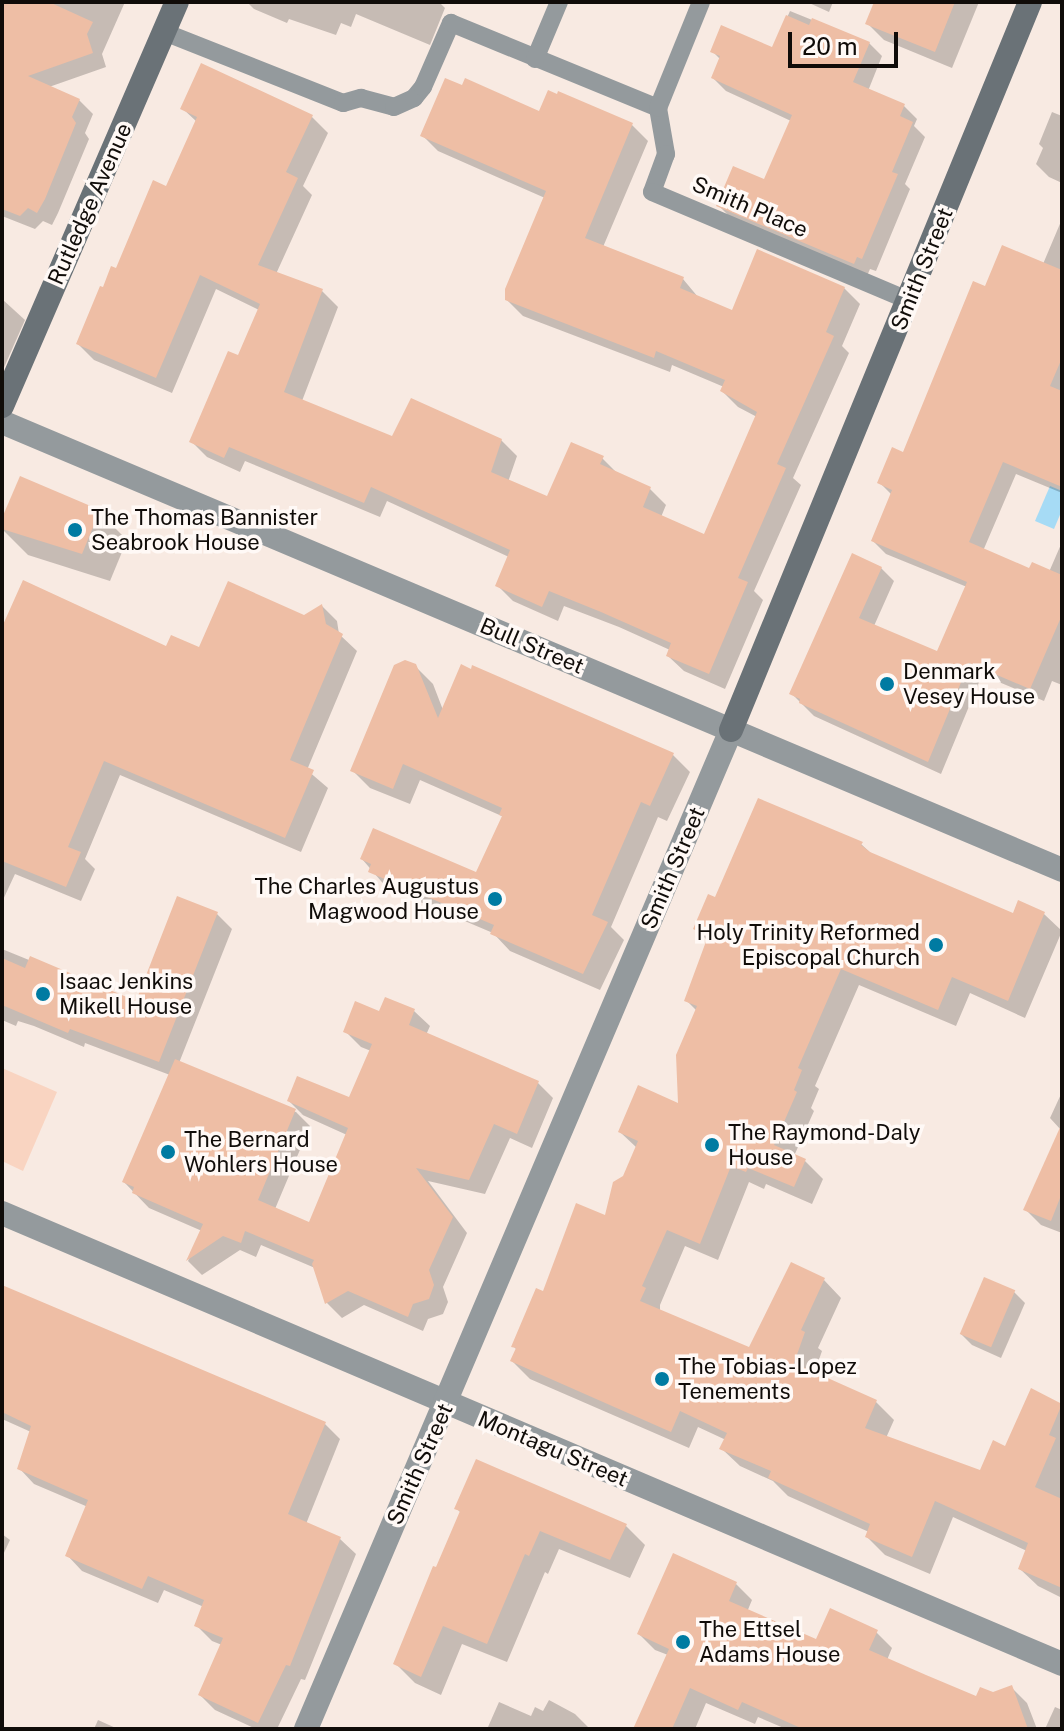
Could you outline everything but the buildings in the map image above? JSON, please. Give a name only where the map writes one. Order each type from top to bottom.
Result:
[{"type":"street","name":"Rutledge Avenue","points":[[2,406],[177,2]]},
{"type":"street","name":"Smith Street","points":[[306,1729],[447,1405],[731,730],[910,301],[1030,2]]},
{"type":"street","name":"Bull Street","points":[[2,422],[1062,870]]},
{"type":"street","name":"Montagu Street","points":[[2,1213],[447,1405],[1062,1664]]},
{"type":"lane","points":[[535,59],[559,2]]},
{"type":"lane","points":[[164,32],[343,103],[361,98],[384,107],[402,105],[423,87],[451,23],[658,108],[701,2]]},
{"type":"lane","name":"Smith Place","points":[[658,108],[666,154],[652,192],[910,301]]},
{"type":"shaded area","points":[[2,1068],[57,1092],[23,1171],[2,1161]]},
{"type":"water","points":[[1050,486],[1062,491],[1062,510],[1054,529],[1035,521]]},
{"type":"place","name":"The Thomas Bannister Seabrook House","points":[[75,530]]},
{"type":"place","name":"Denmark Vesey House","points":[[887,684]]},
{"type":"place","name":"The Charles Augustus Magwood House","points":[[495,899]]},
{"type":"place","name":"Holy Trinity Reformed Episcopal Church","points":[[936,945]]},
{"type":"place","name":"Isaac Jenkins Mikell House","points":[[43,994]]},
{"type":"place","name":"The Raymond-Daly House","points":[[712,1145]]},
{"type":"place","name":"The Bernard Wohlers House","points":[[168,1152]]},
{"type":"place","name":"The Tobias-Lopez Tenements","points":[[662,1379]]},
{"type":"place","name":"The Ettsel Adams House","points":[[683,1642]]}]
